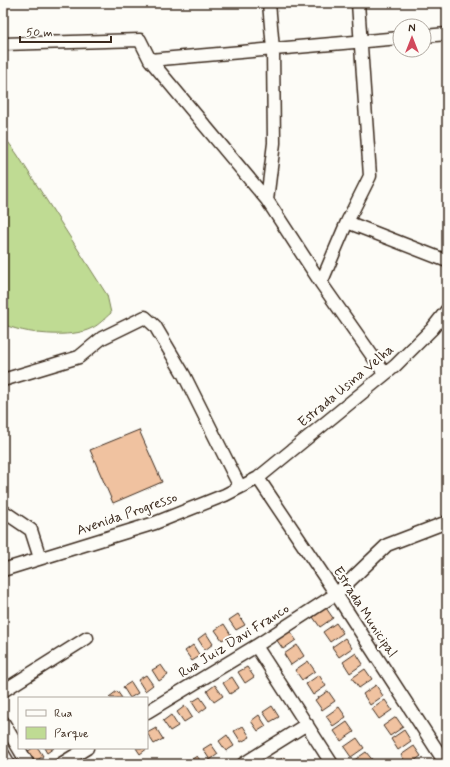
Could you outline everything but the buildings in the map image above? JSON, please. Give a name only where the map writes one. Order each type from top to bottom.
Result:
[{"type":"street","points":[[267,200],[274,143],[273,49],[269,3]]},
{"type":"street","points":[[321,283],[347,222],[370,176],[358,3]]},
{"type":"street","points":[[432,35],[447,34]]},
{"type":"street","points":[[150,60],[392,39]]},
{"type":"street","points":[[3,44],[140,40],[150,60],[267,200],[321,283],[385,374]]},
{"type":"street","points":[[347,222],[447,261]]},
{"type":"street","name":"Estrada Usina Velha","points":[[258,478],[395,366],[432,329],[447,310]]},
{"type":"street","points":[[3,380],[79,357],[102,338],[145,317],[155,326],[184,375],[240,487]]},
{"type":"street","name":"Avenida Progresso","points":[[3,570],[155,522],[225,495],[258,478]]},
{"type":"street","name":"Estrada Municipal","points":[[258,478],[336,594],[446,764]]},
{"type":"street","points":[[3,511],[31,530],[40,558]]},
{"type":"street","name":"Rua Juiz Davi Franco","points":[[148,711],[256,646],[336,594],[387,545],[447,522]]},
{"type":"street","points":[[3,691],[87,638]]},
{"type":"street","points":[[256,646],[332,764]]},
{"type":"street","points":[[3,722],[18,747]]},
{"type":"street","points":[[243,764],[307,724]]},
{"type":"street","points":[[19,749],[28,764]]},
{"type":"street","points":[[61,764],[85,749]]},
{"type":"street","points":[[3,754],[10,764]]},
{"type":"green space","points":[[3,135],[17,154],[107,295],[111,313],[92,328],[72,333],[48,334],[35,333],[3,324]]}]
